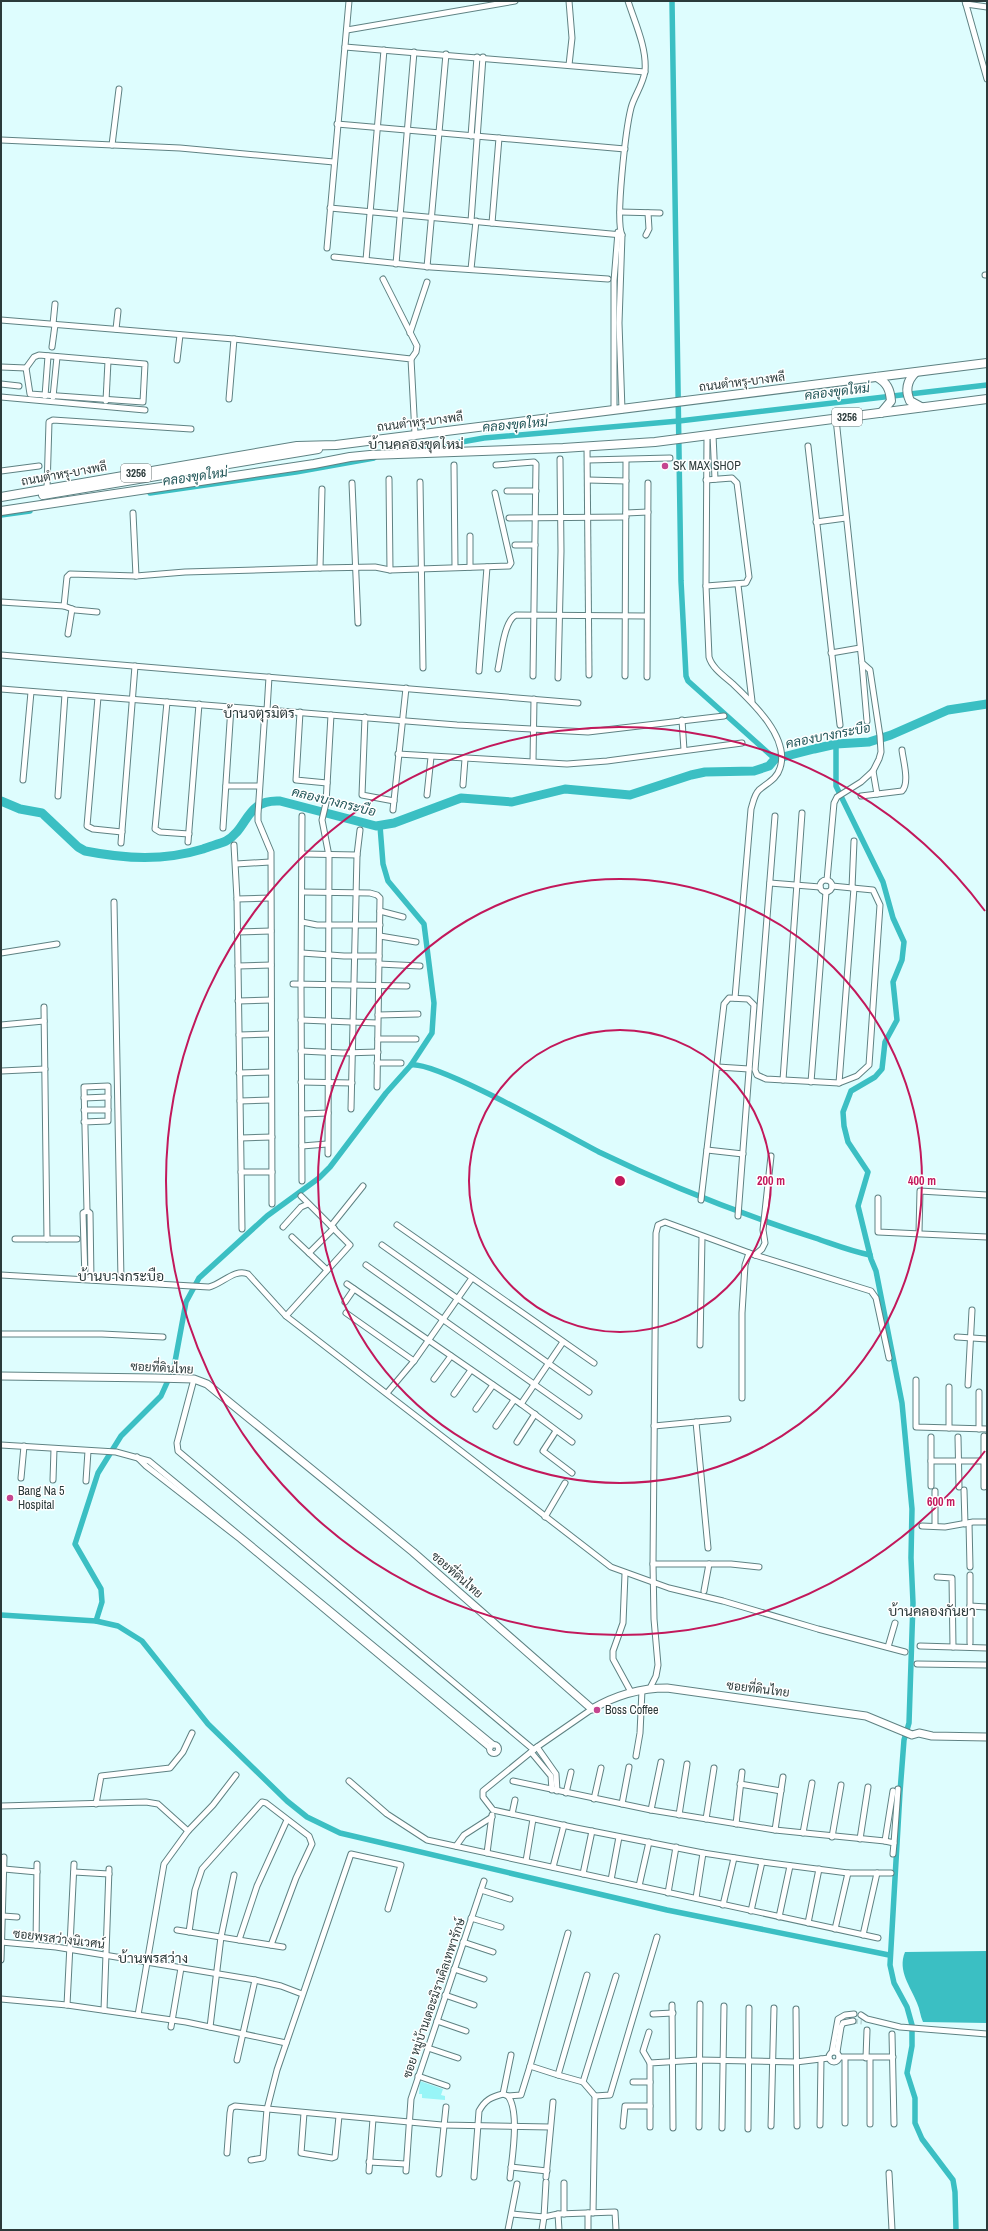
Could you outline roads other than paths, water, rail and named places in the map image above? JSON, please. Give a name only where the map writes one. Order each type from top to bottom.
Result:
[{"type":"main road","name":"ถนนตำหรุ-บางพลี","points":[[1,497],[270,451],[336,445],[987,363]]},
{"type":"main road","points":[[915,373],[907,384],[908,394],[915,405],[922,407]]},
{"type":"main road","points":[[877,377],[883,381],[890,392],[891,401],[881,413]]},
{"type":"main road","name":"3256","points":[[1,510],[316,458],[587,447],[668,440],[987,399]]},
{"type":"main road","name":"3256","points":[[1,502],[298,449]]},
{"type":"street","points":[[327,248],[349,1]]},
{"type":"street","points":[[347,30],[494,3],[514,1]]},
{"type":"street","points":[[569,1],[572,38],[569,65]]},
{"type":"street","points":[[618,410],[619,233],[625,149],[631,108],[645,72],[642,42],[628,1]]},
{"type":"street","points":[[987,7],[965,2],[987,79]]},
{"type":"street","points":[[346,46],[645,72]]},
{"type":"street","points":[[366,260],[384,50]]},
{"type":"street","points":[[396,264],[414,52]]},
{"type":"street","points":[[427,267],[446,54]]},
{"type":"street","points":[[471,136],[480,57]]},
{"type":"street","points":[[472,269],[480,57]]},
{"type":"street","points":[[112,145],[119,89]]},
{"type":"street","points":[[337,124],[625,149]]},
{"type":"street","points":[[492,223],[500,138]]},
{"type":"street","points":[[1,140],[180,148],[334,162]]},
{"type":"street","points":[[330,208],[619,233]]},
{"type":"street","points":[[620,212],[660,213]]},
{"type":"street","points":[[646,235],[649,229],[648,213]]},
{"type":"street","points":[[334,257],[427,267],[472,269],[608,280]]},
{"type":"street","points":[[383,279],[417,346],[416,352],[411,359],[415,434]]},
{"type":"street","points":[[410,333],[427,282]]},
{"type":"street","points":[[52,347],[55,304]]},
{"type":"street","points":[[116,330],[118,311]]},
{"type":"street","points":[[1,320],[234,339],[411,359]]},
{"type":"street","points":[[177,360],[180,335]]},
{"type":"street","points":[[229,399],[234,339]]},
{"type":"street","points":[[34,356],[57,357],[145,364],[143,402],[106,401],[30,394],[26,368],[34,356]]},
{"type":"street","points":[[45,396],[48,356]]},
{"type":"street","points":[[53,397],[57,357]]},
{"type":"street","points":[[106,401],[108,361]]},
{"type":"street","points":[[1,367],[26,368]]},
{"type":"street","points":[[1,384],[19,386]]},
{"type":"street","points":[[1,397],[146,410]]},
{"type":"street","points":[[836,419],[867,722]]},
{"type":"street","points":[[47,488],[49,422],[54,420],[191,429]]},
{"type":"street","points":[[710,435],[715,479]]},
{"type":"street","points":[[710,435],[706,480],[707,651],[710,662],[752,701],[769,723],[778,740],[782,753],[782,760],[778,773],[772,781],[758,791],[751,809],[735,998]]},
{"type":"street","points":[[808,446],[840,725]]},
{"type":"street","points":[[587,447],[589,517],[589,676]]},
{"type":"street","points":[[588,460],[670,458]]},
{"type":"street","points":[[558,678],[561,518],[560,459]]},
{"type":"street","points":[[625,676],[626,460]]},
{"type":"street","points":[[496,465],[534,462],[536,491],[533,676]]},
{"type":"street","points":[[454,465],[455,567]]},
{"type":"street","points":[[1,471],[39,466]]},
{"type":"street","points":[[706,480],[732,478],[737,483],[749,577],[746,583],[738,585],[706,586]]},
{"type":"street","points":[[389,479],[390,570]]},
{"type":"street","points":[[588,480],[626,481]]},
{"type":"street","points":[[420,482],[423,668]]},
{"type":"street","points":[[352,483],[358,623]]},
{"type":"street","points":[[647,677],[646,616],[648,483]]},
{"type":"street","points":[[320,568],[322,489]]},
{"type":"street","points":[[507,491],[536,491]]},
{"type":"street","points":[[64,606],[67,577],[70,574],[136,576],[185,572],[320,568],[375,567],[390,570],[507,566],[511,564],[495,493]]},
{"type":"street","points":[[133,512],[136,576]]},
{"type":"street","points":[[510,518],[589,517],[648,512]]},
{"type":"street","points":[[816,522],[846,518]]},
{"type":"street","points":[[470,536],[470,567]]},
{"type":"street","points":[[515,545],[535,545]]},
{"type":"street","points":[[479,671],[487,567]]},
{"type":"street","points":[[738,585],[752,701]]},
{"type":"street","points":[[1,602],[64,606],[72,609],[97,612]]},
{"type":"street","points":[[68,634],[72,609]]},
{"type":"street","points":[[498,669],[509,620],[516,615],[646,616]]},
{"type":"street","points":[[831,653],[860,648]]},
{"type":"street","points":[[1,655],[578,703]]},
{"type":"street","points":[[775,816],[755,1070],[757,1075],[766,1079],[839,1083],[857,1076],[869,1065],[880,905],[873,890],[832,886],[827,880],[832,810],[839,796],[861,782],[873,771],[879,759],[881,745],[870,670],[862,663]]},
{"type":"street","points":[[121,843],[135,666]]},
{"type":"street","points":[[269,677],[259,788],[258,821],[271,852],[272,1204]]},
{"type":"street","points":[[393,810],[401,720],[406,688]]},
{"type":"street","points":[[1,689],[199,704],[231,708],[588,732],[724,716]]},
{"type":"street","points":[[23,780],[31,692]]},
{"type":"street","points":[[58,796],[65,694]]},
{"type":"street","points":[[98,697],[87,826],[93,829],[122,832]]},
{"type":"street","points":[[533,761],[535,728],[534,699]]},
{"type":"street","points":[[167,702],[155,829],[160,832],[189,834]]},
{"type":"street","points":[[188,842],[199,704]]},
{"type":"street","points":[[223,828],[231,708]]},
{"type":"street","points":[[300,712],[296,780],[327,783]]},
{"type":"street","points":[[328,1154],[329,856],[322,820],[326,803],[331,715]]},
{"type":"street","points":[[365,717],[362,796],[394,801]]},
{"type":"street","points":[[682,720],[684,750]]},
{"type":"street","points":[[398,754],[567,764],[591,763],[742,743]]},
{"type":"street","points":[[861,796],[902,791],[905,781],[902,750]]},
{"type":"street","points":[[427,795],[431,757]]},
{"type":"street","points":[[462,785],[465,759]]},
{"type":"street","points":[[873,771],[877,794]]},
{"type":"street","points":[[226,786],[259,788]]},
{"type":"street","points":[[783,1080],[802,813]]},
{"type":"street","points":[[302,816],[304,854],[301,984],[302,1181]]},
{"type":"street","points":[[351,1109],[357,855],[360,830]]},
{"type":"street","points":[[839,1083],[853,888],[854,841]]},
{"type":"street","points":[[234,845],[237,899],[242,1229]]},
{"type":"street","points":[[304,854],[329,856],[357,855]]},
{"type":"street","points":[[236,864],[270,862]]},
{"type":"street","points":[[820,886],[824,880],[827,880]]},
{"type":"street","points":[[770,883],[820,886],[826,892]]},
{"type":"street","points":[[810,1082],[826,892],[832,886]]},
{"type":"street","points":[[302,892],[377,895],[380,898],[377,1087]]},
{"type":"street","points":[[237,899],[270,898]]},
{"type":"street","points":[[114,902],[121,1280]]},
{"type":"street","points":[[380,911],[404,917]]},
{"type":"street","points":[[302,922],[329,925],[380,925]]},
{"type":"street","points":[[237,932],[271,931]]},
{"type":"street","points":[[380,936],[416,942]]},
{"type":"street","points":[[1,953],[57,944]]},
{"type":"street","points":[[302,953],[379,956]]},
{"type":"street","points":[[379,964],[420,966]]},
{"type":"street","points":[[238,966],[271,965]]},
{"type":"street","points":[[293,984],[379,984],[407,986]]},
{"type":"street","points":[[701,1200],[718,1067],[724,1004],[726,1000],[735,998],[748,999],[754,1005],[738,1216]]},
{"type":"street","points":[[238,1001],[271,1000]]},
{"type":"street","points":[[44,1007],[47,1239]]},
{"type":"street","points":[[378,1015],[418,1014]]},
{"type":"street","points":[[301,1020],[377,1023]]},
{"type":"street","points":[[1,1025],[44,1021]]},
{"type":"street","points":[[239,1035],[271,1034]]},
{"type":"street","points":[[378,1040],[416,1040]]},
{"type":"street","points":[[301,1051],[378,1052]]},
{"type":"street","points":[[377,1063],[401,1062]]},
{"type":"street","points":[[718,1067],[749,1069]]},
{"type":"street","points":[[1,1071],[45,1069]]},
{"type":"street","points":[[240,1073],[271,1072]]},
{"type":"street","points":[[301,1082],[352,1083]]},
{"type":"street","points":[[84,1122],[108,1121],[108,1086],[84,1087],[84,1122],[87,1211],[90,1213],[91,1279]]},
{"type":"street","points":[[84,1098],[108,1097]]},
{"type":"street","points":[[240,1101],[271,1100]]},
{"type":"street","points":[[84,1110],[108,1110]]},
{"type":"street","points":[[302,1114],[328,1114]]},
{"type":"street","points":[[241,1138],[272,1137]]},
{"type":"street","points":[[302,1146],[327,1144]]},
{"type":"street","points":[[708,1150],[743,1154]]},
{"type":"street","points":[[754,1255],[762,1249],[765,1243],[763,1230],[771,1156]]},
{"type":"street","points":[[241,1172],[272,1172]]},
{"type":"street","points":[[309,1253],[332,1227],[363,1186]]},
{"type":"street","points":[[918,1232],[920,1190],[987,1195]]},
{"type":"street","points":[[286,1316],[350,1245],[301,1196]]},
{"type":"street","points":[[878,1198],[878,1232],[918,1232],[987,1236]]},
{"type":"street","points":[[283,1227],[301,1207],[308,1204]]},
{"type":"street","points":[[85,1279],[83,1213],[87,1211]]},
{"type":"street","points":[[650,1688],[656,1676],[658,1665],[653,1564],[657,1227],[660,1223],[665,1222],[754,1255],[871,1291],[876,1298],[889,1358]]},
{"type":"street","points":[[398,1224],[472,1278],[594,1363]]},
{"type":"street","points":[[700,1345],[702,1236]]},
{"type":"street","points":[[292,1237],[327,1270]]},
{"type":"street","points":[[15,1239],[77,1239]]},
{"type":"street","points":[[382,1245],[589,1392]]},
{"type":"street","points":[[742,1398],[742,1313],[745,1265],[749,1253]]},
{"type":"street","points":[[366,1265],[535,1383],[579,1416]]},
{"type":"street","points":[[1,1275],[121,1280],[204,1286],[216,1285],[238,1272],[248,1274],[286,1316],[600,1560],[625,1574],[654,1583],[905,1652]]},
{"type":"street","points":[[387,1394],[429,1341],[472,1278]]},
{"type":"street","points":[[347,1284],[521,1404],[572,1442]]},
{"type":"street","points":[[345,1302],[354,1289]]},
{"type":"street","points":[[968,1385],[972,1310]]},
{"type":"street","points":[[346,1313],[414,1361]]},
{"type":"street","points":[[1,1334],[102,1334],[163,1337]]},
{"type":"street","points":[[957,1337],[987,1339]]},
{"type":"street","points":[[521,1404],[563,1342]]},
{"type":"street","points":[[434,1379],[451,1356]]},
{"type":"street","points":[[454,1394],[471,1370]]},
{"type":"street","name":"ซอยที่ดินไทย","points":[[1,1376],[194,1379],[207,1384],[408,1547],[592,1709],[606,1701],[631,1692],[650,1688],[667,1688],[770,1701],[860,1715],[881,1721],[912,1735],[919,1733],[932,1736],[987,1737]]},
{"type":"street","points":[[194,1379],[177,1443],[178,1451],[534,1750],[558,1778],[554,1790]]},
{"type":"street","points":[[916,1380],[916,1427],[987,1429]]},
{"type":"street","points":[[476,1408],[493,1385]]},
{"type":"street","points":[[948,1387],[949,1428]]},
{"type":"street","points":[[979,1392],[979,1429]]},
{"type":"street","points":[[496,1426],[514,1400]]},
{"type":"street","points":[[517,1442],[534,1414]]},
{"type":"street","points":[[654,1426],[728,1419]]},
{"type":"street","points":[[696,1422],[708,1548]]},
{"type":"street","points":[[556,1430],[542,1451],[572,1473]]},
{"type":"street","points":[[984,1436],[986,1461],[984,1487]]},
{"type":"street","points":[[931,1437],[931,1486]]},
{"type":"street","points":[[958,1437],[959,1487]]},
{"type":"street","points":[[1,1444],[54,1449],[116,1452],[137,1457],[175,1485],[256,1550],[492,1746]]},
{"type":"street","points":[[21,1478],[24,1446]]},
{"type":"street","points":[[53,1480],[54,1449]]},
{"type":"street","points":[[86,1481],[88,1451]]},
{"type":"street","points":[[931,1461],[986,1461]]},
{"type":"street","points":[[545,1517],[565,1483]]},
{"type":"street","points":[[935,1490],[935,1526]]},
{"type":"street","points":[[964,1490],[970,1567]]},
{"type":"street","points":[[922,1526],[987,1522]]},
{"type":"street","points":[[653,1564],[710,1564],[759,1567]]},
{"type":"street","points":[[704,1591],[710,1564]]},
{"type":"street","points":[[625,1574],[623,1623],[613,1651],[613,1659],[631,1692]]},
{"type":"street","points":[[970,1575],[970,1643]]},
{"type":"street","points":[[937,1577],[952,1578],[953,1647]]},
{"type":"street","points":[[970,1606],[987,1607]]},
{"type":"street","points":[[888,1647],[895,1623]]},
{"type":"street","points":[[920,1646],[987,1648]]},
{"type":"street","points":[[917,1664],[987,1664]]},
{"type":"street","points":[[636,1756],[640,1733],[642,1690]]},
{"type":"street","points":[[592,1709],[534,1750],[483,1791],[483,1797],[493,1810],[564,1826],[734,1858],[848,1872],[877,1874],[891,1873]]},
{"type":"street","points":[[96,1804],[102,1776],[170,1768],[183,1752],[192,1733]]},
{"type":"street","points":[[651,1810],[661,1762]]},
{"type":"street","points":[[679,1815],[687,1764]]},
{"type":"street","points":[[622,1804],[629,1767]]},
{"type":"street","points":[[594,1799],[601,1768]]},
{"type":"street","points":[[706,1819],[714,1768]]},
{"type":"street","points":[[566,1793],[571,1772]]},
{"type":"street","points":[[736,1824],[742,1772]]},
{"type":"street","points":[[138,2015],[164,1864],[188,1831],[213,1805],[236,1774]]},
{"type":"street","points":[[775,1830],[783,1777]]},
{"type":"street","points":[[349,1781],[387,1814],[428,1840],[878,1938]]},
{"type":"street","points":[[513,1781],[594,1799],[679,1815],[775,1830],[894,1843]]},
{"type":"street","points":[[803,1833],[812,1783]]},
{"type":"street","points":[[740,1784],[781,1791]]},
{"type":"street","points":[[832,1837],[840,1785]]},
{"type":"street","points":[[860,1839],[868,1787]]},
{"type":"street","points":[[885,1841],[896,1790],[894,1854]]},
{"type":"street","points":[[512,1814],[515,1800]]},
{"type":"street","points":[[1,1806],[146,1802],[158,1804],[188,1831]]},
{"type":"street","points":[[190,1932],[195,1890],[202,1869],[254,1809],[262,1802],[266,1802],[309,1836],[312,1844],[296,1878],[271,1945]]},
{"type":"street","points":[[486,1853],[493,1810]]},
{"type":"street","points":[[456,1846],[464,1835],[492,1817]]},
{"type":"street","points":[[526,1862],[534,1819]]},
{"type":"street","points":[[239,1940],[257,1886],[288,1820]]},
{"type":"street","points":[[553,1867],[564,1826]]},
{"type":"street","points":[[583,1874],[592,1831]]},
{"type":"street","points":[[610,1880],[620,1837]]},
{"type":"street","points":[[639,1886],[649,1842]]},
{"type":"street","points":[[668,1892],[676,1847]]},
{"type":"street","points":[[696,1898],[703,1853]]},
{"type":"street","points":[[250,2160],[263,2158],[267,2109],[277,2070],[351,1854],[401,1865],[388,1909]]},
{"type":"street","points":[[1,1960],[4,1857]]},
{"type":"street","points":[[723,1905],[734,1858]]},
{"type":"street","points":[[751,1911],[762,1862]]},
{"type":"street","points":[[36,1945],[37,1864]]},
{"type":"street","points":[[67,2005],[71,1949],[74,1864]]},
{"type":"street","points":[[779,1917],[790,1866]]},
{"type":"street","points":[[4,1869],[37,1872]]},
{"type":"street","points":[[808,1923],[819,1869]]},
{"type":"street","points":[[74,1872],[109,1871],[104,2010]]},
{"type":"street","points":[[835,1929],[848,1872]]},
{"type":"street","points":[[863,1935],[877,1874]]},
{"type":"street","points":[[210,2027],[221,1937],[234,1875]]},
{"type":"street","name":"ซอย หมู่บ้านเดอะมิราเคิลเทพารักษ์","points":[[406,2171],[411,2099],[484,1880]]},
{"type":"street","points":[[481,1890],[510,1899]]},
{"type":"street","points":[[3,1916],[17,1917]]},
{"type":"street","points":[[471,1918],[501,1927]]},
{"type":"street","points":[[177,1930],[283,1947]]},
{"type":"street","points":[[474,2177],[479,2111],[484,2102],[492,2097],[521,2095],[568,1933]]},
{"type":"street","points":[[595,2096],[610,2095],[657,1937]]},
{"type":"street","points":[[463,1942],[493,1952]]},
{"type":"street","name":"ซอยพรสว่างนิเวศน์","points":[[2,1943],[71,1949],[255,1980],[281,1986],[302,1994]]},
{"type":"street","points":[[171,2027],[181,1968]]},
{"type":"street","points":[[454,1969],[484,1979]]},
{"type":"street","points":[[558,2075],[587,1975]]},
{"type":"street","points":[[583,2082],[616,1976]]},
{"type":"street","points":[[238,2060],[255,1980]]},
{"type":"street","points":[[445,1995],[474,2005]]},
{"type":"street","points":[[1,1999],[67,2005],[172,2020],[286,2043]]},
{"type":"street","points":[[699,2127],[700,2004]]},
{"type":"street","points":[[672,2005],[673,2128]]},
{"type":"street","points":[[722,2128],[724,2006]]},
{"type":"street","points":[[748,2008],[748,2129]]},
{"type":"street","points":[[771,2126],[774,2008]]},
{"type":"street","points":[[796,2009],[797,2126]]},
{"type":"street","points":[[653,2014],[673,2013]]},
{"type":"street","points":[[836,2054],[838,2019],[846,2015],[854,2014]]},
{"type":"street","points":[[861,2014],[864,2020],[900,2027],[987,2034]]},
{"type":"street","points":[[437,2021],[466,2031]]},
{"type":"street","points":[[829,2058],[834,2062],[840,2027],[843,2023],[853,2021]]},
{"type":"street","points":[[867,2030],[870,2124]]},
{"type":"street","points":[[649,2032],[643,2051],[650,2063],[650,2127]]},
{"type":"street","points":[[892,2034],[894,2124]]},
{"type":"street","points":[[428,2048],[458,2058]]},
{"type":"street","points":[[650,2063],[673,2060],[796,2062],[821,2060],[836,2054]]},
{"type":"street","points":[[836,2054],[845,2058],[893,2057]]},
{"type":"street","points":[[505,2095],[511,2055]]},
{"type":"street","points":[[845,2058],[845,2123]]},
{"type":"street","points":[[820,2125],[821,2060]]},
{"type":"street","points":[[530,2066],[583,2082],[595,2096],[588,2230]]},
{"type":"street","points":[[418,2076],[448,2086]]},
{"type":"street","points":[[633,2082],[650,2082]]},
{"type":"street","points":[[505,2095],[511,2101],[514,2126],[510,2178]]},
{"type":"street","points":[[542,2230],[553,2102]]},
{"type":"street","points":[[227,2153],[231,2108],[235,2106],[444,2125],[550,2127]]},
{"type":"street","points":[[623,2126],[625,2106],[650,2106]]},
{"type":"street","points":[[439,2174],[446,2107]]},
{"type":"street","points":[[304,2113],[301,2153],[332,2158],[335,2157],[339,2116]]},
{"type":"street","points":[[368,2171],[373,2119]]},
{"type":"street","points":[[370,2162],[406,2164]]},
{"type":"street","points":[[511,2167],[547,2171]]},
{"type":"street","points":[[889,2173],[892,2230]]},
{"type":"street","points":[[559,2230],[564,2183]]},
{"type":"street","points":[[508,2230],[517,2184]]},
{"type":"street","points":[[512,2214],[544,2217],[561,2214],[615,2212],[616,2230]]},
{"type":"waterway","points":[[672,1],[681,581],[686,676],[688,681],[775,759]]},
{"type":"waterway","name":"คลองขุดใหม่","points":[[416,450],[484,438],[679,421],[987,385]]},
{"type":"waterway","name":"คลองขุดใหม่","points":[[150,493],[296,472],[374,458]]},
{"type":"waterway","name":"คลองขุดใหม่","points":[[1,515],[30,511]]},
{"type":"waterway","name":"คลองบางกระบือ","points":[[1,801],[20,809],[42,813],[78,847],[85,851],[115,856],[145,858],[174,856],[203,849],[226,841],[239,829],[254,809],[269,802],[280,801],[376,826],[394,823],[461,798],[512,802],[565,789],[630,795],[691,775],[705,772],[754,771],[769,766],[775,759],[814,749],[836,744],[869,742],[891,735],[948,710],[987,704]]},
{"type":"waterway","points":[[836,744],[836,786],[883,882],[893,918],[904,942],[902,960],[893,982],[897,1020],[885,1042],[882,1069],[875,1077],[851,1091],[843,1112],[844,1126],[848,1142],[868,1172],[858,1206],[871,1259],[876,1271],[902,1403],[912,1509],[911,1558],[913,1603],[909,1723],[904,1740],[890,1965],[894,1983],[907,2007],[912,2025],[912,2046],[907,2073],[915,2098],[915,2123],[922,2139],[953,2180],[955,2192],[956,2230]]},
{"type":"waterway","points":[[380,826],[383,864],[388,881],[424,924],[434,1003],[432,1033],[411,1065]]},
{"type":"waterway","points":[[96,1621],[102,1602],[101,1589],[75,1544],[98,1473],[121,1436],[161,1396],[174,1367],[186,1302],[199,1278],[267,1216],[319,1178],[330,1167],[386,1093],[411,1065],[425,1067],[447,1075],[503,1101],[599,1152],[679,1188],[760,1219],[856,1252],[870,1255]]},
{"type":"waterway","points":[[1,1615],[96,1621],[118,1626],[142,1641],[208,1724],[287,1801],[307,1817],[340,1833],[667,1910],[889,1955]]},
{"type":"tunnel","points":[[853,2021],[862,2022]]},
{"type":"place","name":"SK MAX SHOP","points":[[665,466]]},
{"type":"place","name":"Bang Na 5 Hospital","points":[[10,1498]]},
{"type":"place","name":"Boss Coffee","points":[[597,1710]]},
{"type":"district","name":"บ้านคลองขุดใหม่","points":[[416,444]]},
{"type":"district","name":"บ้านจตุรมิตร","points":[[259,713]]},
{"type":"district","name":"บ้านบางกระบือ","points":[[121,1276]]},
{"type":"district","name":"บ้านคลองกันยา","points":[[932,1611]]},
{"type":"district","name":"บ้านพรสว่าง","points":[[153,1958]]}]
